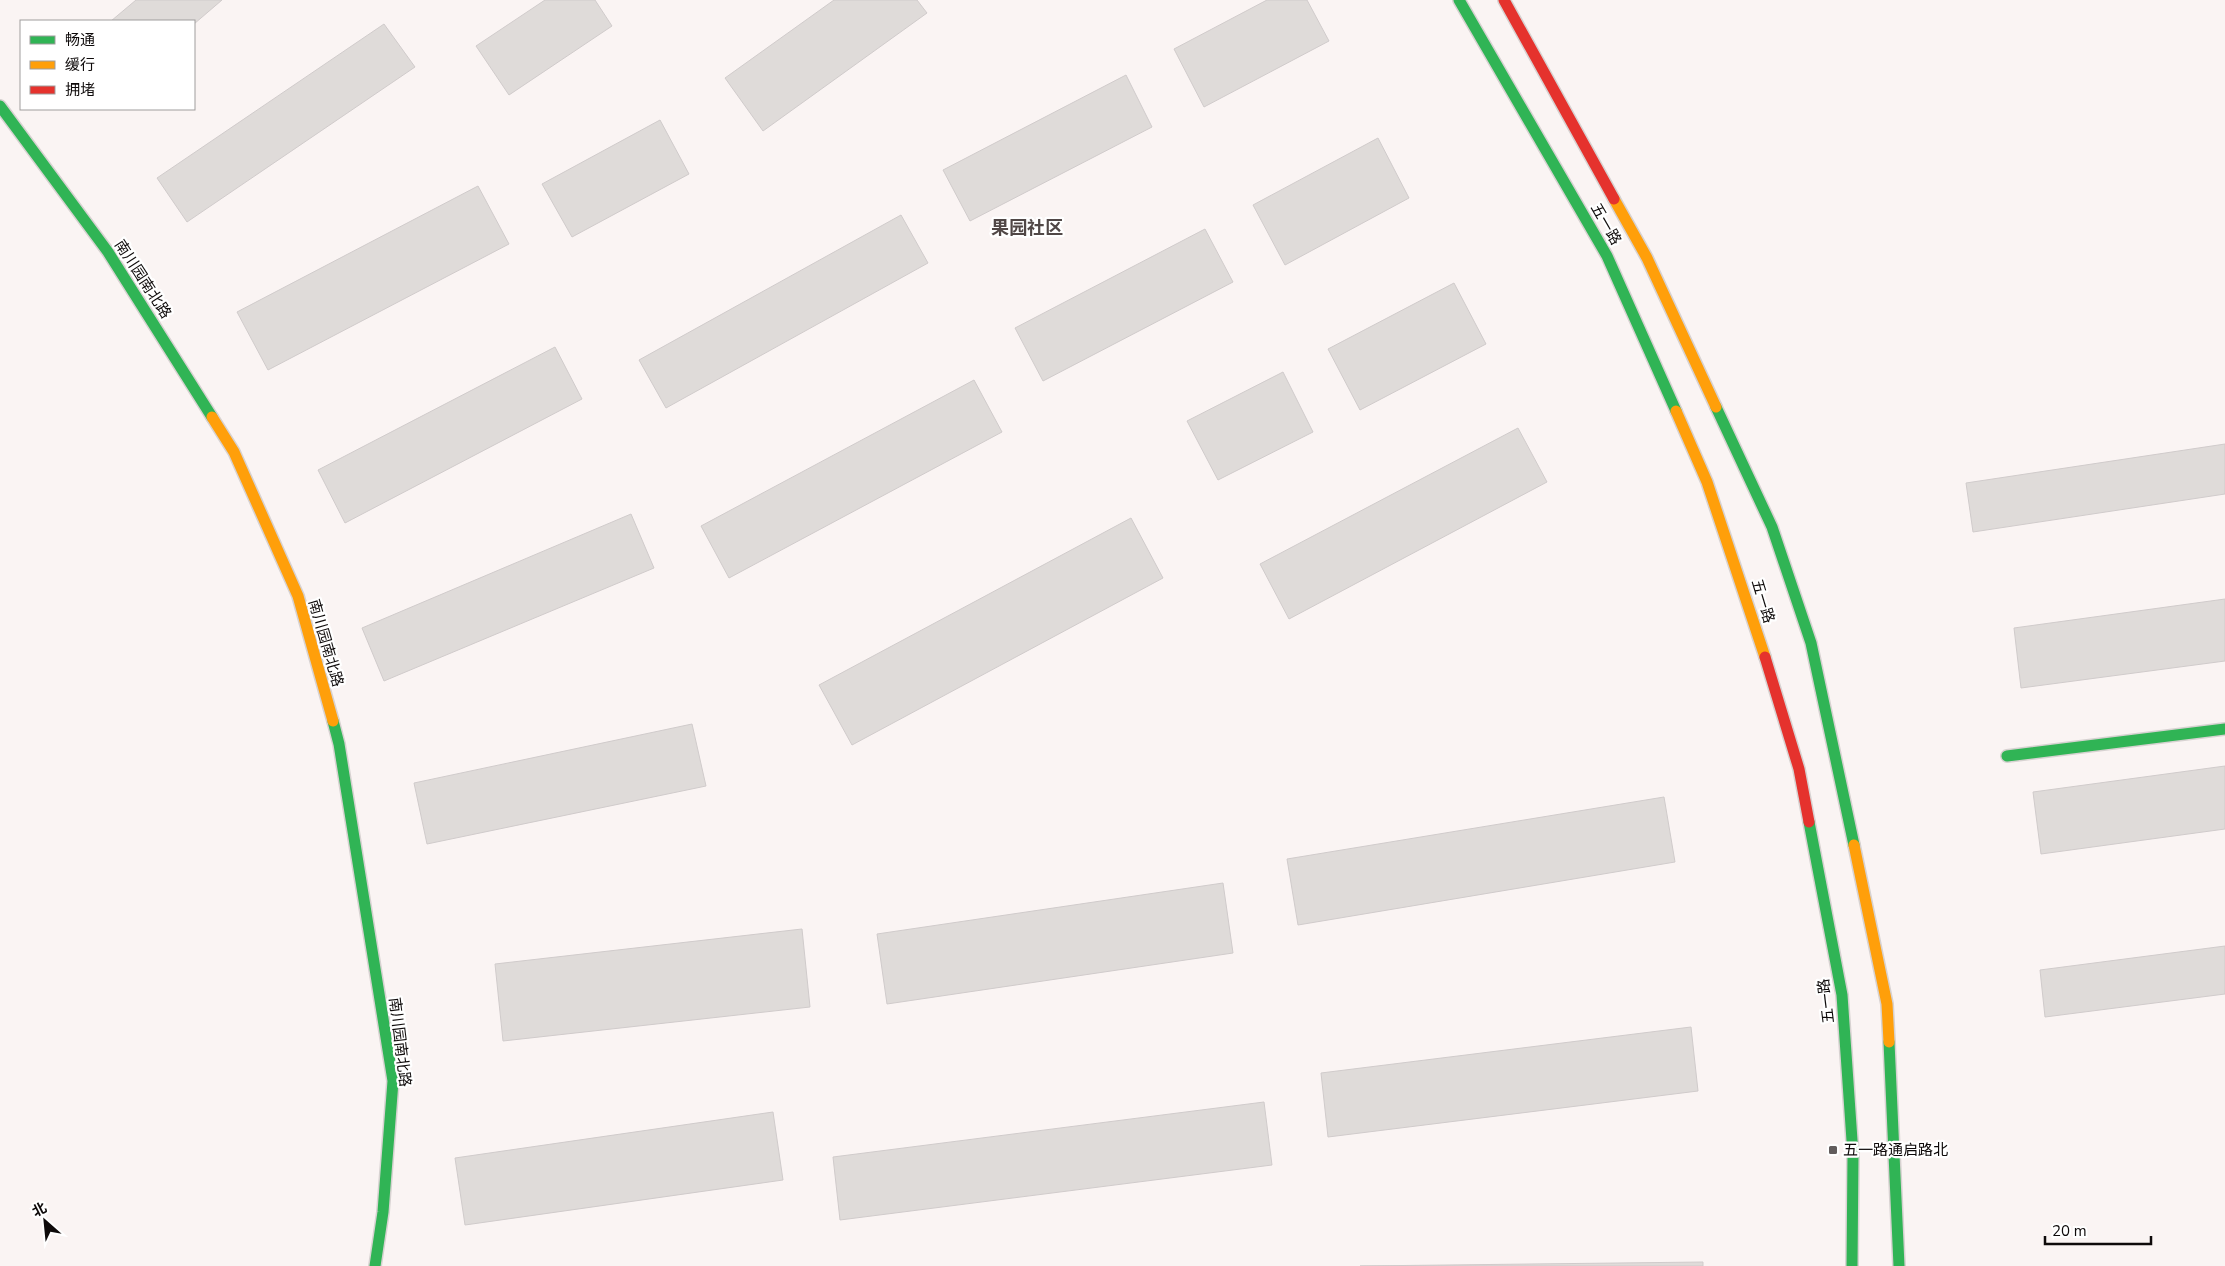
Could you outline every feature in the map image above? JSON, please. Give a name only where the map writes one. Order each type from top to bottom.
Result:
[{"type":"main road","name":"五一路","points":[[1459,0],[1607,256],[1706,482],[1743,586],[1799,769],[1842,995],[1853,1155],[1852,1266]]},
{"type":"main road","name":"五一路","points":[[1504,0],[1647,258],[1772,527],[1811,643],[1887,1004],[1899,1266]]},
{"type":"main road","name":"南川园南北路","points":[[0,106],[108,252],[234,452],[298,596],[339,744],[393,1081],[383,1212],[375,1266]]},
{"type":"main road","points":[[2007,756],[2225,728]]},
{"type":"building","points":[[136,0],[222,0],[195,23],[195,20],[112,20]]},
{"type":"building","points":[[545,0],[595,0],[612,26],[509,95],[476,46]]},
{"type":"building","points":[[834,0],[917,0],[927,13],[763,131],[725,78]]},
{"type":"building","points":[[1267,0],[1307,0],[1329,41],[1204,107],[1174,49]]},
{"type":"building","points":[[384,24],[415,67],[187,222],[157,178]]},
{"type":"building","points":[[1126,75],[1152,127],[970,221],[943,170]]},
{"type":"building","points":[[660,120],[689,174],[572,237],[542,184]]},
{"type":"building","points":[[1378,138],[1409,198],[1285,265],[1253,205]]},
{"type":"building","points":[[478,186],[509,244],[268,370],[237,312]]},
{"type":"building","points":[[901,215],[928,263],[666,408],[639,360]]},
{"type":"building","points":[[1205,229],[1233,282],[1043,381],[1015,328]]},
{"type":"building","points":[[1454,283],[1486,344],[1360,410],[1328,349]]},
{"type":"building","points":[[555,347],[582,399],[345,523],[318,470]]},
{"type":"building","points":[[1283,372],[1313,432],[1218,480],[1187,421]]},
{"type":"building","points":[[974,380],[1002,432],[729,578],[701,526]]},
{"type":"building","points":[[1518,428],[1547,482],[1289,619],[1260,564]]},
{"type":"building","points":[[2225,444],[2225,494],[1973,532],[1966,483]]},
{"type":"building","points":[[631,514],[654,568],[384,681],[362,628]]},
{"type":"building","points":[[1131,518],[1163,578],[852,745],[819,685]]},
{"type":"building","points":[[2225,599],[2225,661],[2021,688],[2014,628]]},
{"type":"building","points":[[692,724],[706,786],[427,844],[414,783]]},
{"type":"building","points":[[2225,766],[2225,829],[2041,854],[2033,792]]},
{"type":"building","points":[[1664,797],[1675,862],[1298,925],[1287,859]]},
{"type":"building","points":[[1223,883],[1233,953],[887,1004],[877,934]]},
{"type":"building","points":[[802,929],[810,1007],[503,1041],[495,964]]},
{"type":"building","points":[[2225,946],[2225,994],[2045,1017],[2040,970]]},
{"type":"building","points":[[1691,1027],[1698,1091],[1328,1137],[1321,1073]]},
{"type":"building","points":[[1264,1102],[1272,1165],[840,1220],[833,1157]]},
{"type":"building","points":[[773,1112],[783,1180],[465,1225],[455,1158]]},
{"type":"building","points":[[1703,1262],[1703,1266],[1360,1266]]},
{"type":"traffic: fast","points":[[1459,0],[1607,256],[1676,411]]},
{"type":"traffic: fast","points":[[0,106],[108,252],[212,417]]},
{"type":"traffic: fast","points":[[1716,407],[1772,527],[1811,643],[1854,845]]},
{"type":"traffic: fast","points":[[333,721],[339,744],[393,1081],[383,1212],[375,1266]]},
{"type":"traffic: fast","points":[[2007,756],[2225,729]]},
{"type":"traffic: fast","points":[[1809,822],[1842,995],[1853,1155],[1852,1266]]},
{"type":"traffic: fast","points":[[1889,1042],[1899,1266]]},
{"type":"traffic: slow","points":[[1614,199],[1647,258],[1716,407]]},
{"type":"traffic: slow","points":[[1676,411],[1707,482],[1765,657]]},
{"type":"traffic: slow","points":[[212,417],[234,452],[298,596],[333,721]]},
{"type":"traffic: slow","points":[[1854,845],[1887,1004],[1889,1042]]},
{"type":"traffic: jam","points":[[1504,0],[1614,199]]},
{"type":"traffic: jam","points":[[1765,657],[1799,769],[1809,822]]},
{"type":"place","name":"五一路通启路北","points":[[1833,1150]]},
{"type":"district","name":"果园社区","points":[[1027,228]]}]
